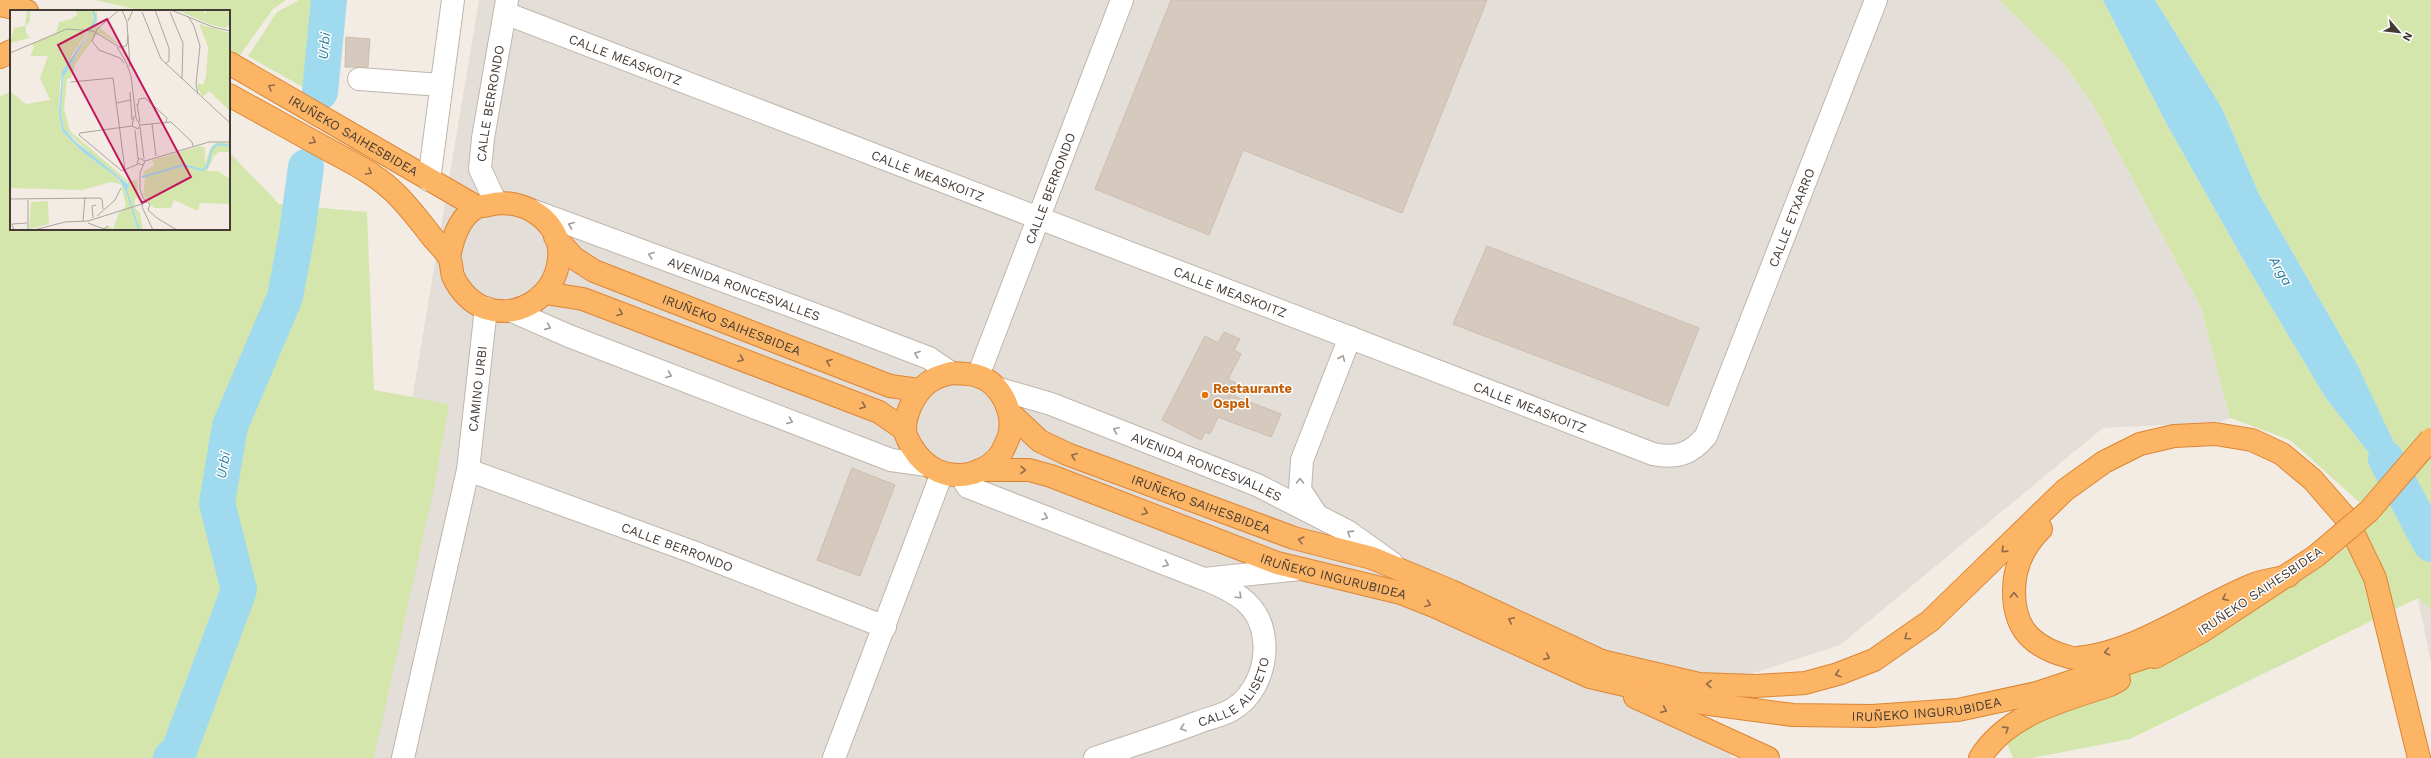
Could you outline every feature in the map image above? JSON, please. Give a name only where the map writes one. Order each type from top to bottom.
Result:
[{"type":"highway","points":[[0,5],[22,10]]},
{"type":"highway","points":[[0,57],[10,52]]},
{"type":"highway","name":"IRUÑEKO SAIHESBIDEA","points":[[230,64],[342,127],[429,180],[487,205]]},
{"type":"highway","name":"IRUÑEKO SAIHESBIDEA","points":[[230,96],[373,175],[397,195],[450,258]]},
{"type":"highway","points":[[510,202],[534,211],[547,223],[555,237],[559,257],[555,276],[545,293],[530,305],[512,311],[486,308],[473,302],[461,290],[453,275],[450,258],[452,241],[460,225],[487,205],[510,202]]},
{"type":"highway","name":"IRUÑEKO SAIHESBIDEA","points":[[555,237],[574,258],[594,272],[890,386],[920,390]]},
{"type":"highway","points":[[545,293],[584,299],[879,412],[905,430]]},
{"type":"highway","points":[[951,373],[978,376],[996,388],[1005,400],[1010,413],[1010,435],[1000,455],[984,470],[943,472],[908,441],[905,430],[911,404],[920,390],[934,379],[951,373]]},
{"type":"highway","name":"IRUÑEKO SAIHESBIDEA","points":[[1010,413],[1040,441],[1067,454],[1294,538],[1372,558],[1405,571]]},
{"type":"highway","points":[[1594,668],[1699,684],[1756,686],[1805,683],[1838,674],[1874,660],[1930,621],[2065,490],[2104,462],[2147,443],[2174,436],[2215,434],[2252,440],[2282,454],[2313,480],[2346,518],[2375,578],[2419,758]]},
{"type":"highway","name":"IRUÑEKO SAIHESBIDEA","points":[[2167,650],[2201,632],[2288,576],[2316,556],[2369,511],[2431,439]]},
{"type":"highway","points":[[2288,576],[2256,583],[2118,650],[2075,659],[2039,645],[2020,626],[2015,612],[2014,580],[2023,552],[2030,540],[2085,489],[2120,465],[2151,452],[2220,444],[2264,457],[2313,480]]},
{"type":"highway","name":"IRUÑEKO INGURUBIDEA","points":[[984,470],[1029,470],[1051,476],[1277,563],[1401,593],[1594,668],[1679,697],[1702,703],[1793,715],[1872,716],[1958,710],[2037,693],[2167,650]]},
{"type":"highway","name":"IRUÑEKO INGURUBIDEA","points":[[1405,571],[1594,668]]},
{"type":"highway","points":[[1980,758],[1988,746],[2002,731],[2033,713],[2110,685],[2167,650]]},
{"type":"highway","points":[[1594,668],[1768,758]]},
{"type":"street","points":[[429,180],[453,0]]},
{"type":"street","name":"CALLE BERRONDO","points":[[978,376],[1122,0]]},
{"type":"street","name":"CALLE ETXARRO","points":[[1706,436],[1876,0]]},
{"type":"street","name":"CALLE BERRONDO","points":[[487,205],[480,169],[483,138],[506,6]]},
{"type":"street","name":"CALLE MEASKOITZ","points":[[506,6],[1038,217],[1653,454],[1667,457],[1683,455],[1691,451],[1706,436]]},
{"type":"street","points":[[359,79],[441,85]]},
{"type":"street","name":"AVENIDA RONCESVALLES","points":[[534,211],[929,358],[951,373]]},
{"type":"street","name":"CAMINO URBI","points":[[404,758],[468,470],[486,308]]},
{"type":"street","points":[[512,311],[569,336],[891,460],[943,472],[968,487],[1204,579],[1300,569]]},
{"type":"street","points":[[1316,514],[1300,490],[1302,460],[1350,337]]},
{"type":"street","name":"AVENIDA RONCESVALLES","points":[[996,388],[1051,404],[1257,485],[1347,531],[1405,571]]},
{"type":"street","name":"CALLE BERRONDO","points":[[468,470],[693,552],[885,627]]},
{"type":"street","points":[[834,758],[943,472]]},
{"type":"street","name":"CALLE ALISETO","points":[[1095,758],[1234,709],[1252,692],[1262,669],[1265,651],[1263,630],[1251,607],[1234,591],[1204,579]]},
{"type":"shaded area","points":[[479,0],[1999,0],[2064,64],[2092,103],[2201,308],[2230,418],[2221,422],[2103,428],[1840,645],[1679,697],[1733,758],[352,758]]},
{"type":"shaded area","points":[[2418,598],[2431,610],[2431,663]]},
{"type":"green space","points":[[95,0],[286,0],[273,9],[238,58],[230,53],[230,10],[140,10]]},
{"type":"green space","points":[[299,0],[326,0],[315,94],[248,56],[277,12]]},
{"type":"green space","points":[[1999,0],[2103,0],[2165,121],[2244,261],[2325,397],[2393,484],[2406,469],[2357,364],[2259,194],[2222,108],[2155,0],[2431,0],[2431,610],[2418,598],[2130,739],[2032,758],[2013,758],[2002,731],[2110,685],[2369,511],[2290,440],[2230,418],[2201,308],[2092,103],[2064,64]]},
{"type":"green space","points":[[10,92],[10,230],[230,230],[230,153],[279,204],[367,212],[374,390],[449,404],[436,479],[374,758],[0,758],[0,96]]},
{"type":"water","points":[[2103,0],[2155,0],[2222,108],[2259,194],[2357,364],[2406,468],[2409,504],[2325,397],[2244,261],[2165,121]]},
{"type":"building","points":[[1171,0],[1487,0],[1402,213],[1243,150],[1209,235],[1095,189]]},
{"type":"building","points":[[346,37],[370,39],[368,67],[345,67]]},
{"type":"building","points":[[1487,246],[1699,328],[1668,406],[1453,324]]},
{"type":"building","name":"Restaurante Ospel","points":[[1224,332],[1240,339],[1234,350],[1241,354],[1228,379],[1240,385],[1234,396],[1281,414],[1271,437],[1218,417],[1210,434],[1205,432],[1201,440],[1162,420],[1205,336],[1218,343]]},
{"type":"building","points":[[852,468],[895,485],[860,576],[817,560]]},
{"type":"waterway","name":"Urbi","points":[[320,92],[329,0]]},
{"type":"waterway","name":"Urbi","points":[[171,758],[179,751],[239,590],[217,503],[230,426],[285,297],[297,233],[306,167]]},
{"type":"waterway","name":"Arga","points":[[2386,459],[2431,544]]},
{"type":"place","name":"Restaurante Ospel","points":[[1205,395]]}]
